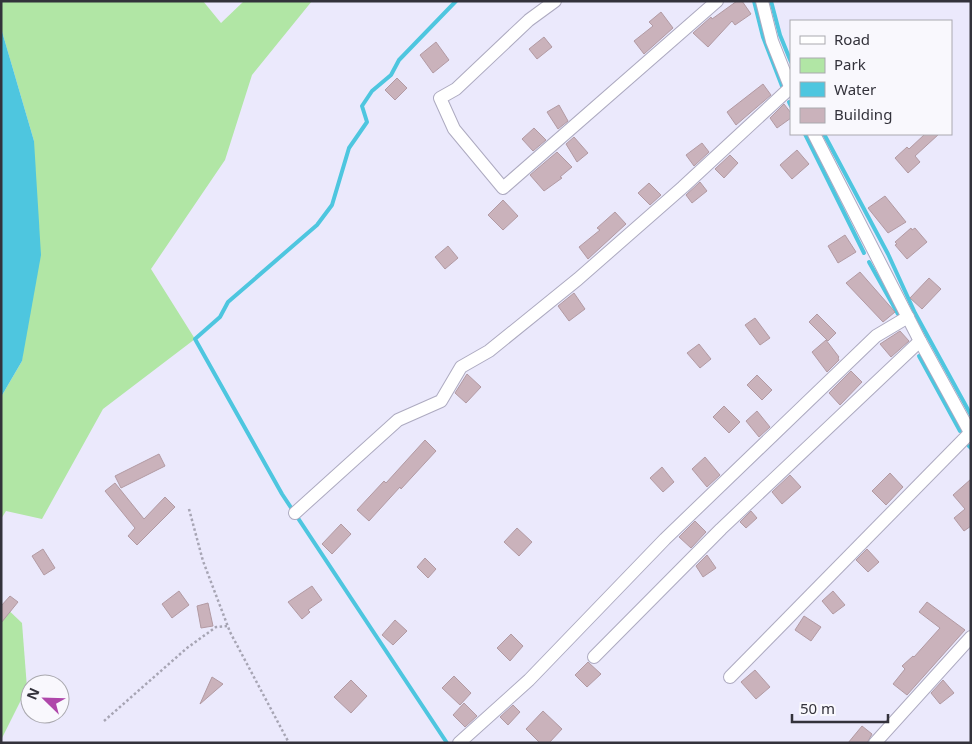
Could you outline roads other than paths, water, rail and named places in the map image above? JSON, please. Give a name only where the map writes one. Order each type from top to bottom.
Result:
[{"type":"street","points":[[554,1],[529,20],[456,89],[440,98],[454,129],[503,188],[717,1]]},
{"type":"street","points":[[762,1],[772,41],[790,86]]},
{"type":"street","points":[[295,513],[398,420],[441,401],[461,367],[489,351],[578,279],[790,90]]},
{"type":"street","points":[[730,677],[970,433],[920,341],[815,135]]},
{"type":"street","points":[[459,743],[529,680],[665,539],[876,336],[908,316]]},
{"type":"street","points":[[594,657],[721,529],[920,341]]},
{"type":"street","points":[[875,743],[971,637]]},
{"type":"water","points":[[1,28],[34,141],[41,255],[22,361],[1,397]]},
{"type":"waterway","points":[[447,743],[282,494],[195,339],[220,317],[228,302],[317,225],[332,205],[349,148],[367,122],[362,106],[372,91],[391,75],[399,60],[456,1]]},
{"type":"waterway","points":[[754,1],[763,37],[782,86]]},
{"type":"waterway","points":[[771,1],[780,35],[790,60]]},
{"type":"waterway","points":[[805,135],[864,253]]},
{"type":"waterway","points":[[825,135],[888,254],[915,313],[971,415]]},
{"type":"waterway","points":[[869,262],[898,314]]},
{"type":"waterway","points":[[919,356],[960,431]]}]
